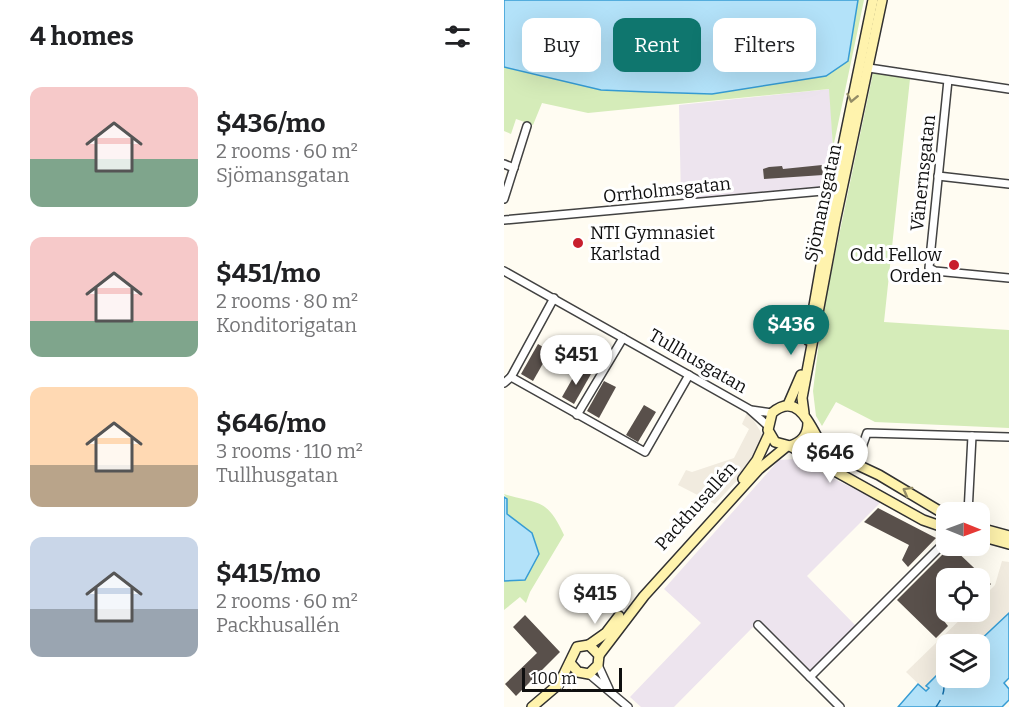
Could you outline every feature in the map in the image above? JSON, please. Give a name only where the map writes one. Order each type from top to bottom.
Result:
[{"type":"street","name":"Sjömansgatan","points":[[785,406],[801,376],[834,190],[873,0]]},
{"type":"street","name":"Sjömansgatan","points":[[806,418],[802,398],[831,244],[882,0]]},
{"type":"street","points":[[869,68],[1009,88]]},
{"type":"street","name":"Vänernsgatan","points":[[948,80],[930,269],[1009,278]]},
{"type":"street","points":[[504,199],[527,126]]},
{"type":"street","points":[[504,164],[514,168]]},
{"type":"street","points":[[938,176],[1009,184]]},
{"type":"street","name":"Orrholmsgatan","points":[[504,220],[834,190]]},
{"type":"street","name":"Tullhusgatan","points":[[504,271],[749,409],[768,430]]},
{"type":"street","points":[[504,383],[511,376],[554,298]]},
{"type":"street","points":[[577,415],[623,338]]},
{"type":"street","points":[[511,376],[645,452],[689,375]]},
{"type":"street","points":[[822,446],[806,418],[785,406],[772,413],[768,430],[785,446],[923,520],[936,525]]},
{"type":"street","name":"Tullhusgatan","points":[[749,409],[772,413]]},
{"type":"street","points":[[806,418],[806,435],[813,444],[822,446],[856,464],[936,509]]},
{"type":"street","name":"Packhusallén","points":[[589,645],[606,633],[731,492],[757,460],[768,430]]},
{"type":"street","points":[[856,464],[867,433],[1009,437]]},
{"type":"street","points":[[785,446],[802,440],[806,435]]},
{"type":"street","points":[[969,502],[972,436]]},
{"type":"street","name":"Packhusallén","points":[[599,655],[626,617],[759,469],[770,452],[785,446]]},
{"type":"street","points":[[990,531],[1009,536]]},
{"type":"street","points":[[990,539],[1009,544]]},
{"type":"street","points":[[810,677],[936,551]]},
{"type":"street","points":[[758,625],[840,707]]},
{"type":"street","points":[[532,707],[559,684],[571,664],[574,650],[581,645],[589,645],[599,655],[598,665],[609,689]]},
{"type":"street","points":[[571,664],[609,689],[628,707]]},
{"type":"street","points":[[559,684],[585,674],[598,665]]},
{"type":"shaded area","points":[[830,89],[833,148],[826,191],[731,200],[681,200],[679,105]]},
{"type":"shaded area","points":[[748,411],[762,434],[756,460],[715,504],[678,485],[686,470],[692,472],[734,458],[749,429],[742,424]]},
{"type":"shaded area","points":[[794,459],[881,502],[807,576],[857,627],[810,677],[755,625],[674,707],[641,707],[630,697],[701,623],[664,589],[779,460]]},
{"type":"shaded area","points":[[1002,561],[1009,562],[1009,613],[987,634],[945,634],[958,622],[990,622],[990,590],[995,585]]},
{"type":"shaded area","points":[[936,643],[936,676],[927,685],[929,688],[926,691],[906,672]]},
{"type":"green space","points":[[858,0],[864,0],[833,148],[829,89],[588,113],[542,103],[533,125],[516,119],[511,134],[504,131],[504,67],[601,90],[712,94],[803,72],[816,72],[816,69],[848,61]]},
{"type":"green space","points":[[873,73],[910,79],[884,322],[1009,330],[1009,428],[875,422],[836,402],[822,426],[816,416],[813,391],[822,317]]},
{"type":"green space","points":[[504,494],[541,504],[547,508],[564,535],[530,592],[526,603],[520,597],[504,610],[504,581],[525,579],[532,533],[507,514],[507,500]]},
{"type":"water","points":[[504,0],[858,0],[848,61],[826,76],[712,94],[601,90],[525,72],[601,72],[601,18],[522,18],[522,71],[504,67]]},
{"type":"water","points":[[504,497],[507,499],[507,514],[532,533],[539,554],[525,580],[504,581]]},
{"type":"water","points":[[1009,613],[1009,678],[1004,683],[1009,689],[1009,700],[1002,707],[898,707],[918,684],[926,691],[929,688],[926,686],[936,676],[936,688],[990,688],[990,634],[987,634]]},
{"type":"building","points":[[822,165],[823,175],[764,179],[763,169],[769,167],[782,166],[783,169]]},
{"type":"building","points":[[538,344],[550,351],[533,381],[521,374]]},
{"type":"building","points":[[579,367],[591,374],[574,404],[562,397]]},
{"type":"building","points":[[604,381],[616,387],[599,418],[587,411]]},
{"type":"building","points":[[644,405],[656,412],[638,442],[626,435]]},
{"type":"building","points":[[878,508],[936,538],[908,567],[902,560],[909,545],[864,522]]},
{"type":"building","points":[[941,556],[962,556],[974,568],[936,568],[936,622],[945,622],[948,626],[940,634],[936,634],[936,638],[897,600]]},
{"type":"building","points":[[525,615],[560,652],[516,696],[505,684],[537,653],[513,627]]},
{"type":"ferry route","points":[[936,707],[944,688]]},
{"type":"place","name":"NTI Gymnasiet Karlstad","points":[[578,243]]},
{"type":"place","name":"Odd Fellow Orden","points":[[954,265]]}]
